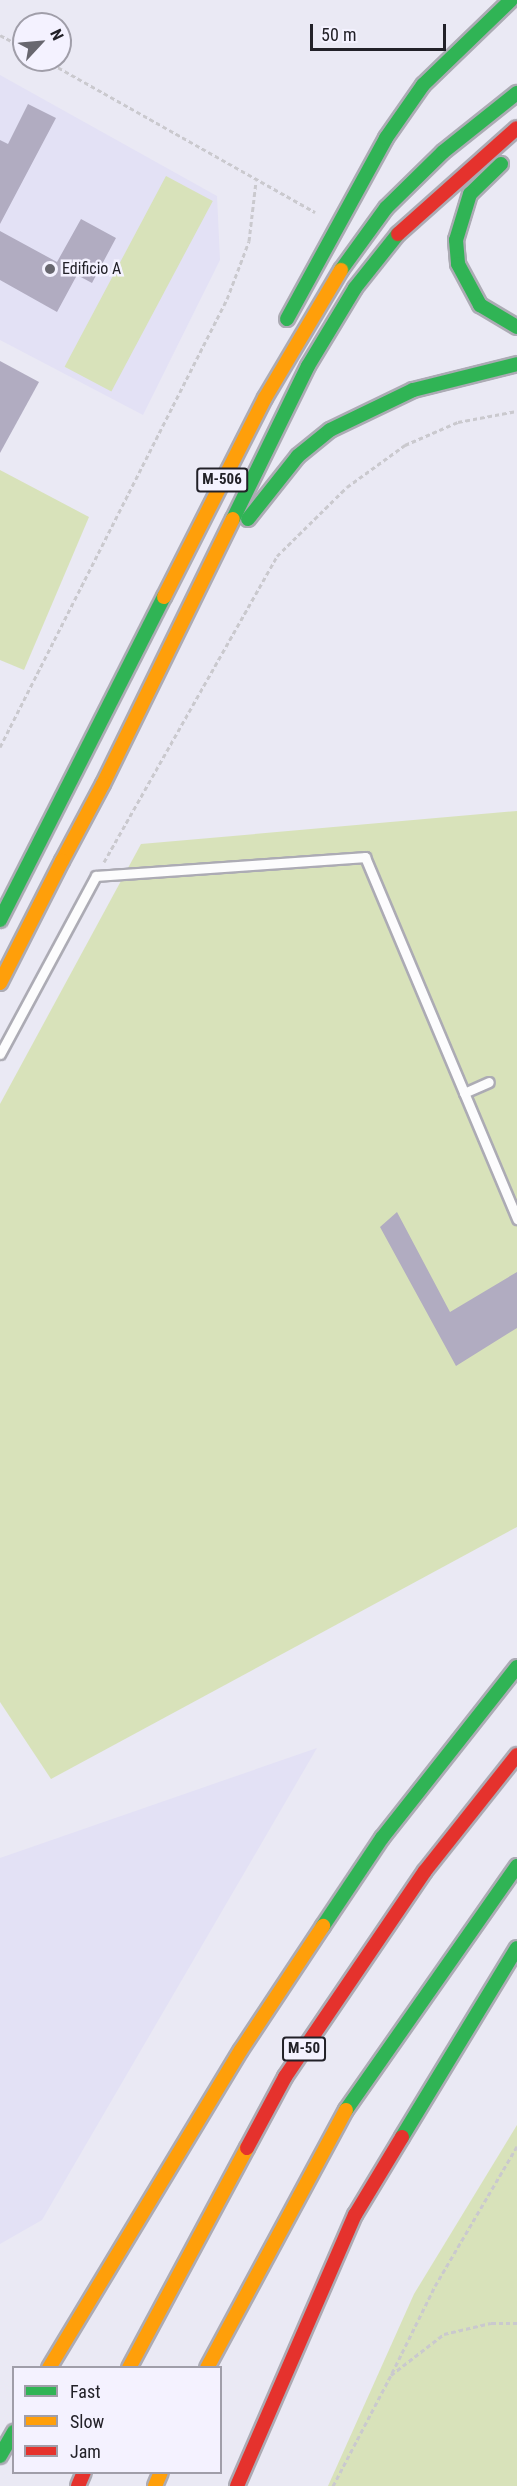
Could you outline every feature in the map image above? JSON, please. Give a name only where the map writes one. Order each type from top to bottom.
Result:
[{"type":"main road","points":[[423,85],[511,0]]},
{"type":"main road","points":[[280,333],[359,182],[475,10]]},
{"type":"main road","name":"M-506","points":[[0,920],[137,645],[265,398],[334,279],[386,208],[443,152],[517,93]]},
{"type":"main road","name":"M-506","points":[[0,983],[103,784],[308,366],[355,288],[401,230],[517,128]]},
{"type":"main road","points":[[517,149],[470,194],[456,240],[465,285],[480,305],[517,327]]},
{"type":"main road","name":"M-506","points":[[103,784],[159,696],[249,518],[298,456],[330,430],[385,401],[517,364]]},
{"type":"main road","points":[[137,645],[255,383]]},
{"type":"main road","points":[[50,2366],[280,1992],[382,1838],[517,1667]]},
{"type":"main road","name":"M-50","points":[[130,2366],[285,2077],[425,1871],[517,1755]]},
{"type":"main road","points":[[208,2366],[339,2121],[517,1866]]},
{"type":"main road","points":[[237,2486],[356,2215],[517,1948]]},
{"type":"main road","points":[[0,2456],[12,2435]]},
{"type":"lane","points":[[0,1054],[96,876],[365,857],[517,1219]]},
{"type":"lane","points":[[464,1093],[489,1082]]},
{"type":"path","points":[[66,72],[256,181],[315,212]]},
{"type":"path","points":[[0,747],[227,299],[249,241],[256,181]]},
{"type":"path","points":[[96,876],[277,556],[347,487],[405,445],[458,422],[517,411]]},
{"type":"path","points":[[333,2486],[435,2286],[517,2146]]},
{"type":"path","points":[[391,2374],[444,2334],[491,2323],[517,2324]]},
{"type":"shaded area","points":[[0,75],[217,196],[220,260],[143,415],[0,340]]},
{"type":"shaded area","points":[[317,1748],[42,2220],[0,2244],[0,1858]]},
{"type":"green space","points":[[166,176],[213,201],[111,392],[65,367]]},
{"type":"green space","points":[[0,470],[89,517],[24,670],[0,660]]},
{"type":"green space","points":[[517,811],[517,1527],[51,1779],[0,1702],[0,1104],[141,844]]},
{"type":"green space","points":[[517,2125],[517,2486],[328,2486],[414,2294]]},
{"type":"building","points":[[28,104],[56,118],[0,224],[0,140],[8,144]]},
{"type":"building","name":"Edificio A","points":[[81,219],[116,238],[92,283],[77,275],[57,312],[0,280],[0,231],[57,262]]},
{"type":"building","points":[[0,361],[39,382],[0,453]]},
{"type":"building","points":[[397,1212],[450,1312],[517,1272],[517,1328],[456,1366],[380,1227]]},
{"type":"traffic: fast","points":[[287,319],[386,138],[423,85],[511,0]]},
{"type":"traffic: fast","points":[[341,270],[386,208],[443,152],[517,93]]},
{"type":"traffic: fast","points":[[501,164],[470,194],[456,240],[458,264],[480,305],[517,327]]},
{"type":"traffic: fast","points":[[233,519],[308,366],[355,288],[398,234]]},
{"type":"traffic: fast","points":[[248,519],[298,456],[330,430],[413,390],[517,364]]},
{"type":"traffic: fast","points":[[0,920],[164,597]]},
{"type":"traffic: fast","points":[[323,1926],[382,1838],[517,1667]]},
{"type":"traffic: fast","points":[[346,2110],[517,1866]]},
{"type":"traffic: fast","points":[[402,2137],[517,1948]]},
{"type":"traffic: fast","points":[[0,2456],[12,2435]]},
{"type":"traffic: slow","points":[[164,597],[265,398],[341,270]]},
{"type":"traffic: slow","points":[[103,784],[233,519]]},
{"type":"traffic: slow","points":[[62,861],[103,784]]},
{"type":"traffic: slow","points":[[0,983],[62,861]]},
{"type":"traffic: slow","points":[[50,2366],[241,2050],[323,1926]]},
{"type":"traffic: slow","points":[[208,2366],[346,2110]]},
{"type":"traffic: slow","points":[[130,2366],[247,2148]]},
{"type":"traffic: slow","points":[[155,2486],[160,2474]]},
{"type":"traffic: jam","points":[[398,234],[517,128]]},
{"type":"traffic: jam","points":[[247,2148],[285,2077],[425,1871],[517,1755]]},
{"type":"traffic: jam","points":[[237,2486],[355,2215],[402,2137]]},
{"type":"traffic: jam","points":[[78,2486],[83,2474]]},
{"type":"place","name":"Edificio A","points":[[50,269]]}]
